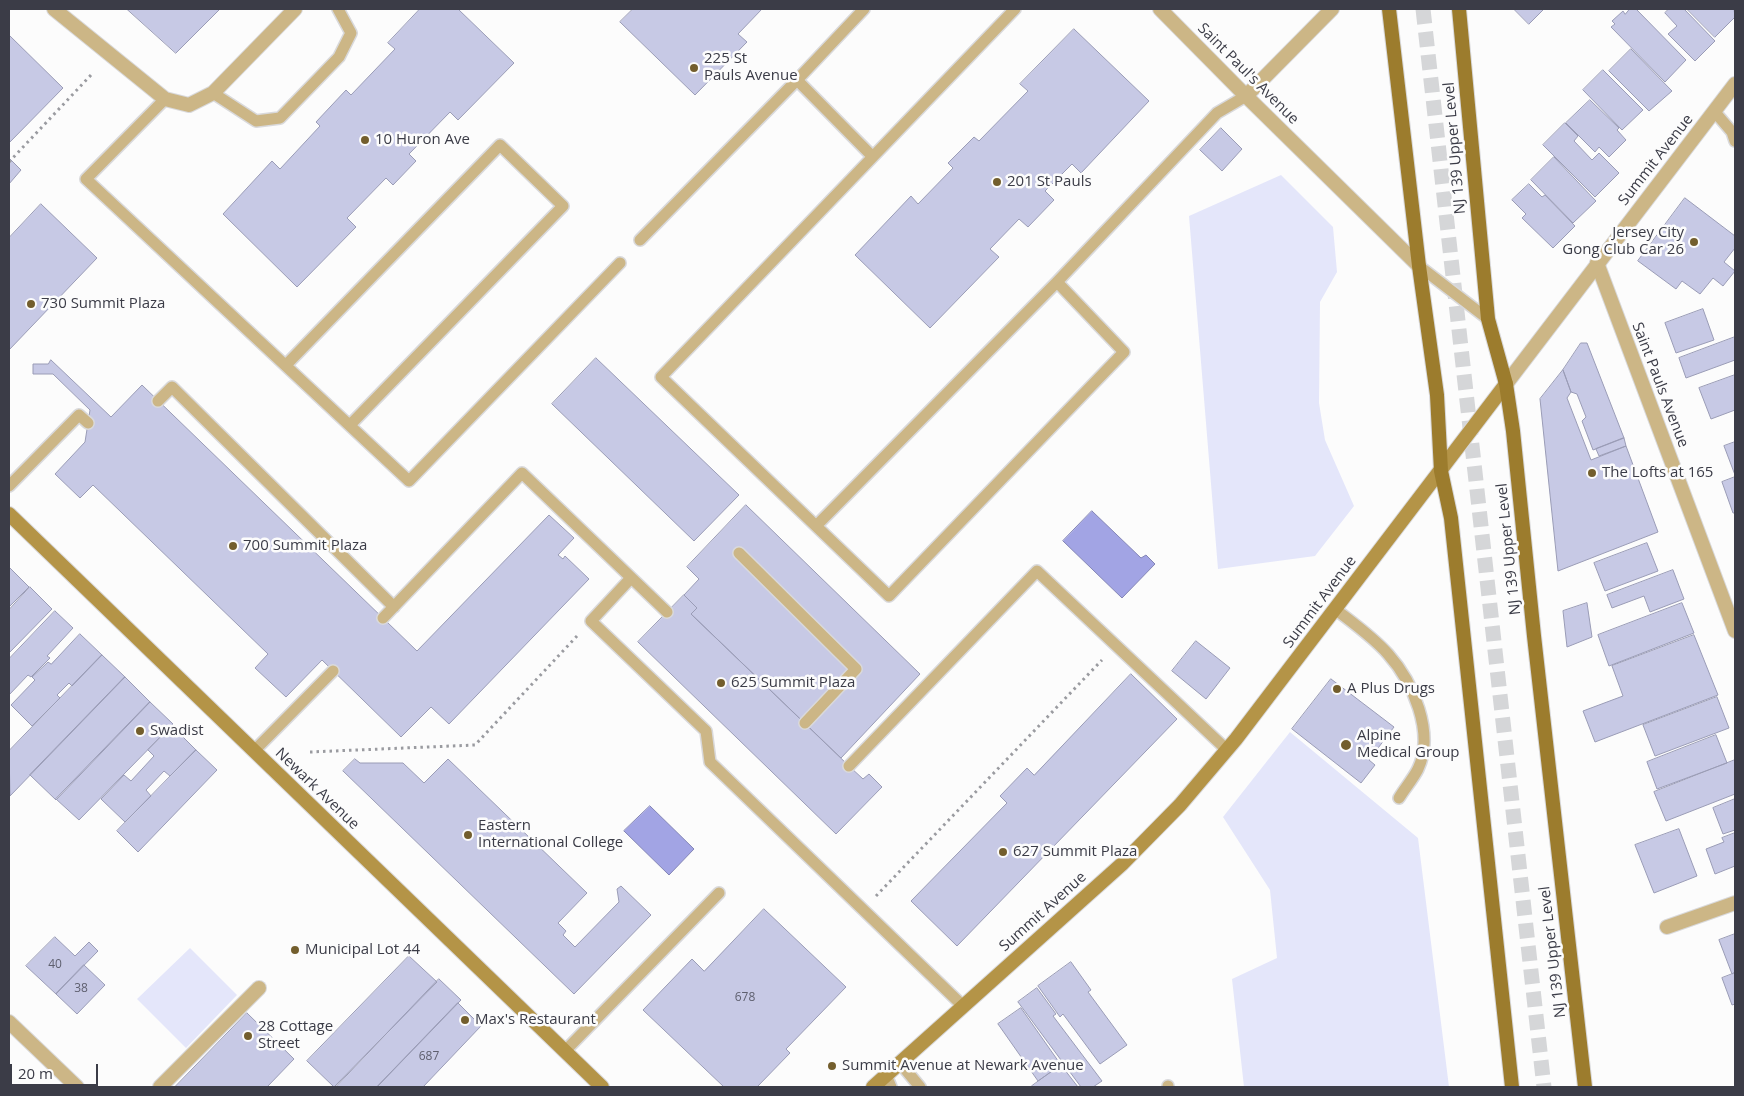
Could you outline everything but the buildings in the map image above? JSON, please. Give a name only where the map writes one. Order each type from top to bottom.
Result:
[{"type":"main road","points":[[1389,9],[1419,266],[1437,396],[1441,471],[1451,518],[1512,1087]]},
{"type":"main road","name":"NJ 139 Upper Level","points":[[1459,9],[1488,320],[1506,384],[1513,431],[1585,1087]]},
{"type":"main road","name":"Summit Avenue","points":[[873,1087],[889,1081],[900,1063],[1122,864],[1180,805],[1227,750],[1506,384]]},
{"type":"main road","name":"Newark Avenue","points":[[9,514],[602,1087]]},
{"type":"street","points":[[54,9],[165,99],[189,105],[212,93],[295,9]]},
{"type":"street","name":"Saint Paul's Avenue","points":[[1160,9],[1419,266]]},
{"type":"street","points":[[1246,96],[1332,9]]},
{"type":"street","name":"Summit Avenue","points":[[1506,384],[1735,84]]},
{"type":"street","name":"Saint Pauls Avenue","points":[[1597,263],[1735,631]]},
{"type":"street","points":[[1667,927],[1735,903]]},
{"type":"street","points":[[160,1087],[259,988]]},
{"type":"street","points":[[9,1022],[77,1087]]},
{"type":"lane","points":[[212,93],[256,121],[280,118],[339,56],[351,33],[338,9]]},
{"type":"lane","points":[[640,240],[864,9]]},
{"type":"lane","points":[[1015,9],[661,377],[889,596],[1124,352],[1057,282]]},
{"type":"lane","points":[[797,80],[872,156]]},
{"type":"lane","points":[[816,526],[1057,282],[1217,113],[1246,96]]},
{"type":"lane","points":[[165,99],[86,179],[409,481],[620,262]]},
{"type":"lane","points":[[1714,111],[1732,132],[1735,141]]},
{"type":"lane","points":[[286,365],[500,145],[563,206],[350,424]]},
{"type":"lane","points":[[1419,266],[1488,320]]},
{"type":"lane","points":[[158,401],[172,387],[394,607]]},
{"type":"lane","points":[[9,486],[79,414],[88,424]]},
{"type":"lane","points":[[383,618],[522,473],[667,612]]},
{"type":"lane","points":[[739,553],[856,669],[805,723]]},
{"type":"lane","points":[[849,766],[1037,571],[1227,750]]},
{"type":"lane","points":[[631,578],[591,621],[706,731],[710,762],[963,1006]]},
{"type":"lane","points":[[1335,609],[1389,655],[1420,712],[1423,741],[1422,758],[1399,798]]},
{"type":"lane","points":[[254,751],[333,671]]},
{"type":"lane","points":[[565,1051],[719,893]]},
{"type":"lane","points":[[900,1063],[920,1087]]},
{"type":"path","points":[[9,162],[91,75]]},
{"type":"path","points":[[310,752],[475,745],[591,621]]},
{"type":"path","points":[[864,909],[1116,645]]},
{"type":"shaded area","points":[[1281,175],[1333,227],[1337,272],[1320,302],[1319,403],[1325,440],[1354,506],[1315,556],[1218,569],[1189,216]]},
{"type":"shaded area","points":[[1290,732],[1418,838],[1449,1087],[1244,1087],[1232,979],[1277,958],[1270,890],[1223,817]]},
{"type":"shaded area","points":[[190,948],[237,995],[186,1048],[137,999]]},
{"type":"water","points":[[1092,511],[1141,558],[1146,555],[1155,564],[1122,598],[1063,541]]},
{"type":"water","points":[[650,806],[694,849],[669,875],[624,831]]},
{"type":"tunnel","points":[[1423,9],[1544,1087]]},
{"type":"place","name":"225 St Pauls Avenue","points":[[694,68]]},
{"type":"place","name":"10 Huron Ave","points":[[365,140]]},
{"type":"place","name":"201 St Pauls","points":[[997,182]]},
{"type":"place","name":"Jersey City Gong Club Car 26","points":[[1694,242]]},
{"type":"place","name":"730 Summit Plaza","points":[[31,304]]},
{"type":"place","name":"The Lofts at 165","points":[[1592,473]]},
{"type":"place","name":"700 Summit Plaza","points":[[233,546]]},
{"type":"place","name":"625 Summit Plaza","points":[[721,683]]},
{"type":"place","name":"A Plus Drugs","points":[[1337,689]]},
{"type":"place","name":"Swadist","points":[[140,731]]},
{"type":"place","name":"Alpine Medical Group","points":[[1346,745]]},
{"type":"place","name":"Eastern International College","points":[[468,835]]},
{"type":"place","name":"627 Summit Plaza","points":[[1003,852]]},
{"type":"place","name":"Municipal Lot 44","points":[[295,950]]},
{"type":"place","name":"Max's Restaurant","points":[[465,1020]]},
{"type":"place","name":"28 Cottage Street","points":[[248,1036]]},
{"type":"place","name":"Summit Avenue at Newark Avenue","points":[[832,1066]]}]
